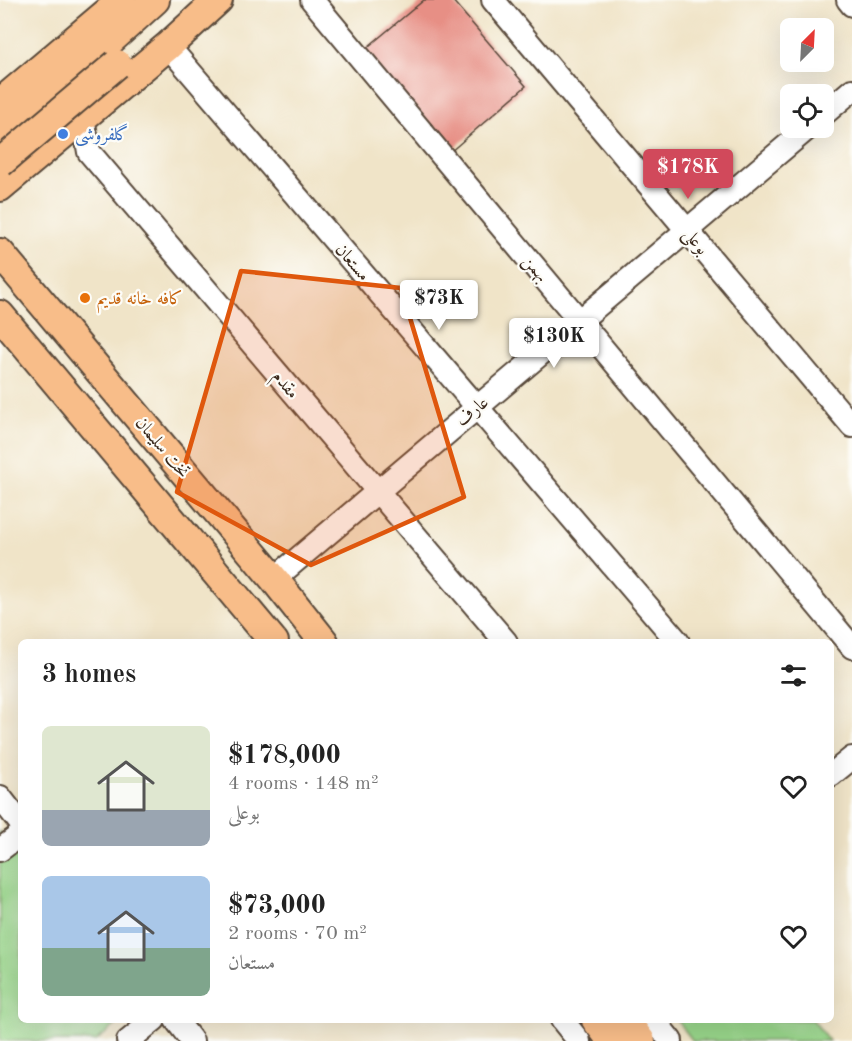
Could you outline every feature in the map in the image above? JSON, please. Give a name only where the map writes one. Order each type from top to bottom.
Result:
[{"type":"main road","points":[[0,103],[122,0]]},
{"type":"main road","points":[[0,161],[110,56],[155,0]]},
{"type":"main road","points":[[0,133],[110,56],[197,0]]},
{"type":"main road","points":[[0,187],[168,46],[218,0]]},
{"type":"main road","points":[[0,124],[19,109],[33,90],[38,70]]},
{"type":"main road","points":[[0,161],[12,163],[45,134],[82,118]]},
{"type":"main road","name":"تخت سلیمان","points":[[0,253],[274,579],[322,639]]},
{"type":"main road","points":[[0,315],[271,639]]},
{"type":"main road","points":[[598,1023],[612,1041]]},
{"type":"main road","points":[[627,1023],[641,1041]]},
{"type":"street","name":"بهمن","points":[[312,0],[852,647]]},
{"type":"street","name":"بوعلی","points":[[494,0],[852,426]]},
{"type":"street","points":[[848,0],[852,5]]},
{"type":"street","name":"مستعان","points":[[168,46],[675,639]]},
{"type":"street","points":[[834,105],[852,90]]},
{"type":"street","name":"مقدم","points":[[82,118],[89,152],[503,639]]},
{"type":"street","name":"عارف","points":[[274,579],[796,138]]},
{"type":"street","points":[[834,773],[852,758]]},
{"type":"street","points":[[0,797],[18,820]]},
{"type":"street","points":[[0,850],[18,836]]},
{"type":"street","points":[[128,1041],[150,1023]]},
{"type":"street","points":[[178,1023],[192,1041]]},
{"type":"street","points":[[564,1023],[579,1041]]},
{"type":"street","points":[[656,1023],[671,1041]]},
{"type":"highlighted area","points":[[241,271],[401,288],[464,497],[311,565],[177,492]]},
{"type":"green space","points":[[0,832],[18,854],[18,1023],[118,1023],[96,1041],[0,1041]]},
{"type":"green space","points":[[679,1023],[815,1023],[829,1041],[693,1041]]},
{"type":"building","points":[[424,0],[452,0],[526,86],[449,153],[363,51]]},
{"type":"place","name":"گلفروشی","points":[[63,134]]},
{"type":"place","name":"کافه خانه قدیم","points":[[85,298]]}]
